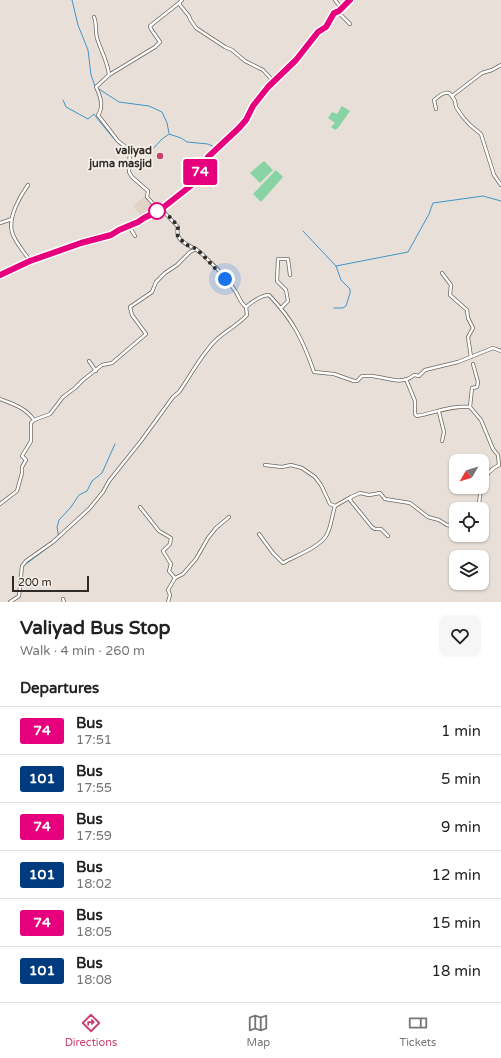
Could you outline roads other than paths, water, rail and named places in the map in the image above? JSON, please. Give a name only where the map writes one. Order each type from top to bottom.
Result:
[{"type":"street","points":[[336,0],[341,15],[350,24]]},
{"type":"street","points":[[0,275],[30,261],[81,243],[111,235],[160,210],[193,184],[203,169],[208,157],[239,128],[246,120],[253,106],[268,87],[274,83],[284,70],[296,60],[308,44],[326,27],[334,13],[340,10],[350,0]]},
{"type":"street","points":[[181,1],[180,5],[196,28],[232,50],[245,61],[263,70],[274,83]]},
{"type":"street","points":[[10,602],[19,596],[22,566],[26,561],[70,528],[103,492],[109,481],[141,441],[173,397],[179,392],[216,340],[247,316],[246,307],[242,304],[234,287],[196,249],[187,245],[178,237],[178,227],[147,197],[148,190],[132,177],[129,172],[130,148],[118,141],[98,115],[101,104],[96,87],[109,75],[155,47],[160,42],[150,26],[181,1]]},
{"type":"street","points":[[94,17],[96,22],[95,29],[97,38],[108,68],[109,75]]},
{"type":"street","points":[[452,96],[482,73],[501,65]]},
{"type":"street","points":[[436,109],[434,100],[442,93],[449,93],[455,101],[456,107],[462,116],[481,134],[494,175],[501,185]]},
{"type":"street","points":[[28,185],[15,207],[11,231],[30,261]]},
{"type":"street","points":[[0,223],[12,219]]},
{"type":"street","points":[[128,226],[135,236]]},
{"type":"street","points":[[0,504],[17,491],[22,467],[26,460],[22,456],[31,441],[31,423],[34,420],[50,414],[63,397],[83,380],[104,364],[112,363],[146,334],[132,315],[130,307],[152,292],[156,282],[190,252],[196,249]]},
{"type":"street","points":[[281,308],[288,301],[286,290],[278,281],[278,259],[288,259],[290,274]]},
{"type":"street","points":[[442,273],[451,286],[450,294],[467,310],[468,318],[473,328],[468,337],[471,357]]},
{"type":"street","points":[[246,307],[266,295],[269,295],[281,308],[296,330],[314,372],[334,374],[354,381],[357,381],[362,376],[372,376],[392,381],[406,379],[414,375],[419,376],[425,370],[458,362],[493,348],[501,351]]},
{"type":"street","points":[[89,361],[96,371]]},
{"type":"street","points":[[473,364],[478,382],[477,386],[472,388],[470,407],[481,420],[493,450],[498,455],[500,465],[489,471]]},
{"type":"street","points":[[406,379],[415,401],[416,416],[439,412],[455,407],[470,407]]},
{"type":"street","points":[[0,399],[17,405],[30,414],[34,420]]},
{"type":"street","points":[[439,412],[444,432],[442,441]]},
{"type":"street","points":[[265,465],[282,467],[291,465],[302,468],[314,477],[321,485],[330,504],[335,506]]},
{"type":"street","points":[[259,534],[273,553],[283,563],[322,541],[327,535],[335,506],[360,493],[369,495],[380,493],[385,499],[410,504],[428,517],[439,520],[449,525]]},
{"type":"street","points":[[351,497],[350,500],[372,527],[375,529],[381,529],[388,536]]},
{"type":"street","points":[[140,507],[158,531],[171,538],[170,544],[163,551],[171,564],[169,571],[175,578]]},
{"type":"street","points":[[168,602],[170,595],[168,590],[175,578],[183,574],[196,559],[208,538],[216,528],[229,518]]},
{"type":"waterway","points":[[72,0],[78,25],[88,50],[91,75],[95,86]]},
{"type":"waterway","points":[[99,89],[119,102],[149,106],[162,112],[167,123],[169,133]]},
{"type":"waterway","points":[[63,100],[66,107],[88,119],[94,114],[114,139],[125,149],[142,149],[149,153],[169,134],[181,138],[187,142],[208,144],[214,147]]},
{"type":"waterway","points":[[336,266],[408,252],[429,214],[433,203],[483,196],[501,201]]},
{"type":"waterway","points":[[303,231],[336,266],[341,280],[350,289],[346,306],[343,308],[334,308]]},
{"type":"waterway","points":[[26,564],[59,539],[57,527],[59,520],[71,507],[79,495],[87,491],[92,481],[102,473],[115,444]]},
{"type":"place","name":"valiyad juma masjid","points":[[160,156]]}]
